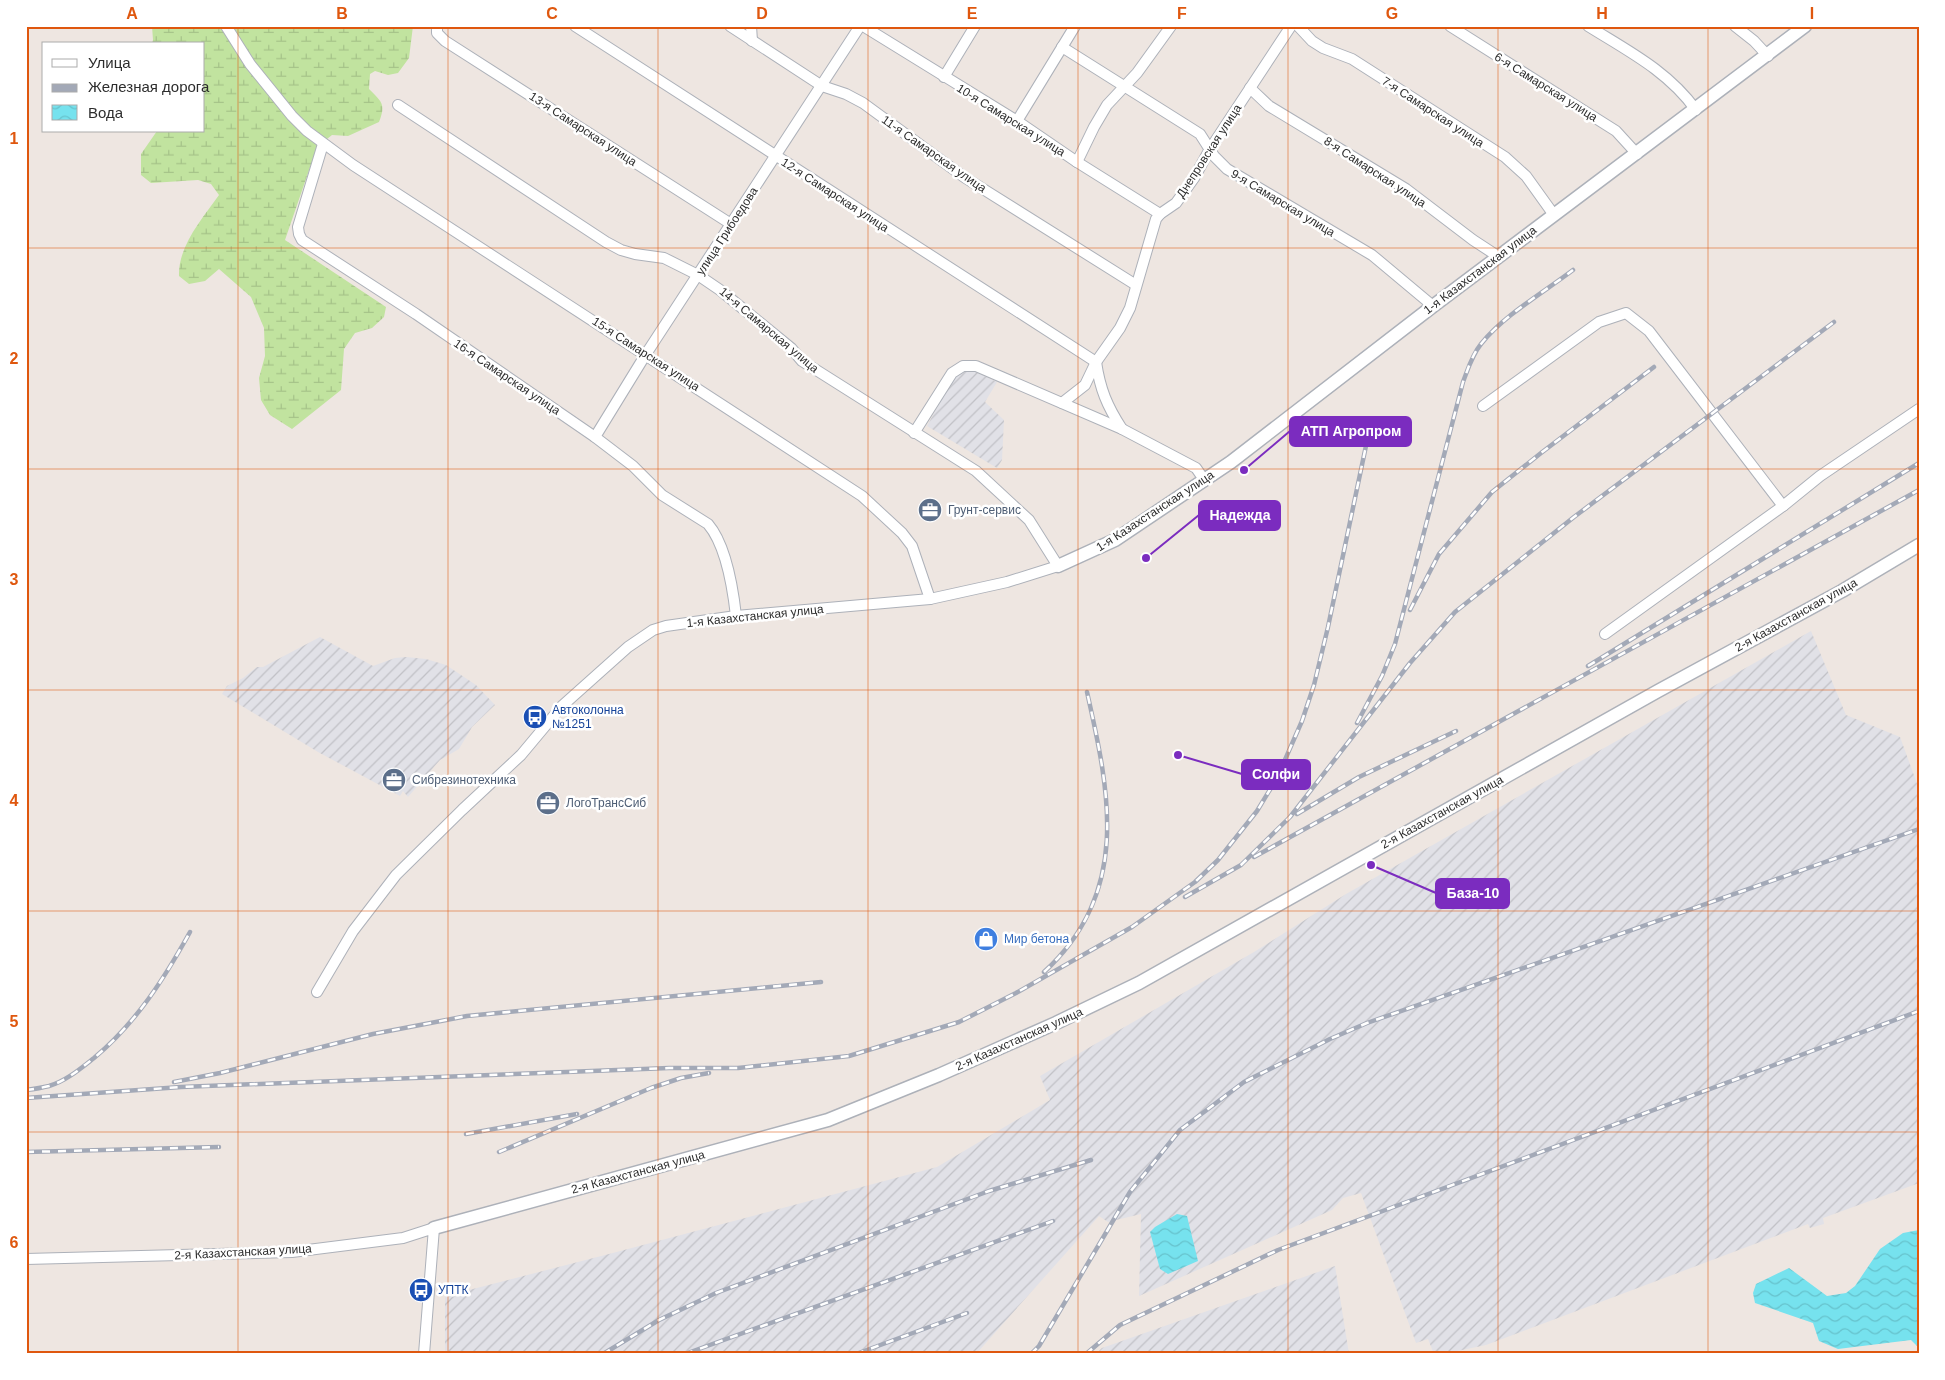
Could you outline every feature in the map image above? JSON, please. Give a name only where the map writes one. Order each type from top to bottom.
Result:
[{"type":"street","name":"15-я Самарская улица","points":[[226,26],[250,64],[292,116],[324,144],[361,171],[646,354],[862,496],[902,533],[912,546],[930,599]]},
{"type":"street","name":"12-я Самарская улица","points":[[575,26],[1096,362]]},
{"type":"street","name":"11-я Самарская улица","points":[[730,26],[822,86],[846,94],[863,103],[964,177],[1136,285]]},
{"type":"street","points":[[751,26],[752,41]]},
{"type":"street","name":"улица Грибоедова","points":[[595,437],[646,354],[861,26]]},
{"type":"street","name":"10-я Самарская улица","points":[[861,26],[1017,121],[1077,162],[1160,214]]},
{"type":"street","points":[[944,77],[975,26]]},
{"type":"street","points":[[1017,121],[1075,26]]},
{"type":"street","points":[[1077,162],[1107,105],[1137,73],[1171,26]]},
{"type":"street","name":"Днепровская улица","points":[[1062,403],[1085,385],[1096,362],[1120,328],[1130,308],[1152,227],[1160,214],[1176,203],[1194,178],[1210,148],[1291,26]]},
{"type":"street","name":"7-я Самарская улица","points":[[1298,26],[1312,41],[1323,48],[1352,60],[1504,157],[1526,176],[1554,215]]},
{"type":"street","name":"6-я Самарская улица","points":[[1450,26],[1616,130],[1637,154]]},
{"type":"street","points":[[1588,26],[1658,70],[1679,89],[1696,110]]},
{"type":"street","points":[[1735,26],[1754,41],[1768,56]]},
{"type":"street","name":"1-я Казахстанская улица","points":[[316,992],[353,931],[396,875],[521,755],[569,699],[628,647],[652,630],[666,626],[736,616],[930,599],[1007,582],[1058,566],[1115,540],[1204,481],[1433,306],[1768,56],[1805,26]]},
{"type":"street","name":"13-я Самарская улица","points":[[437,30],[445,41],[731,224]]},
{"type":"street","name":"9-я Самарская улица","points":[[1062,47],[1200,134],[1214,156],[1227,169],[1372,255],[1433,306]]},
{"type":"street","name":"8-я Самарская улица","points":[[1250,88],[1269,106],[1406,189],[1499,258]]},
{"type":"street","name":"14-я Самарская улица","points":[[398,105],[606,242],[621,250],[635,254],[664,258],[698,275],[720,290],[791,348],[802,361],[976,471],[1030,520],[1058,566]]},
{"type":"street","name":"16-я Самарская улица","points":[[324,144],[298,227],[298,234],[302,240],[416,314],[595,437],[633,466],[662,495],[708,524],[719,544],[733,590],[736,616]]},
{"type":"street","points":[[1483,406],[1599,322],[1626,313],[1649,331],[1783,506]]},
{"type":"street","points":[[1096,362],[1100,384],[1109,409],[1122,429]]},
{"type":"street","points":[[914,433],[952,373],[962,366],[976,366],[1122,429],[1196,468],[1204,481]]},
{"type":"street","points":[[1605,634],[1783,506],[1820,476],[1919,410]]},
{"type":"street","name":"2-я Казахстанская улица","points":[[26,1259],[292,1252],[403,1238],[828,1120],[939,1075],[1056,1023],[1139,983],[1658,691],[1842,591],[1919,545]]},
{"type":"street","points":[[424,1354],[434,1228]]},
{"type":"shaded area","points":[[963,370],[974,371],[997,382],[985,402],[1004,420],[1002,460],[997,468],[927,426],[955,375]]},
{"type":"shaded area","points":[[1811,631],[1846,715],[1900,737],[1919,789],[1919,1183],[1823,1218],[1824,1224],[1810,1228],[1808,1224],[1486,1345],[1443,1354],[1434,1354],[1428,1339],[1416,1343],[1361,1193],[1343,1198],[1332,1210],[1139,1296],[1141,1214],[1108,1222],[1099,1216],[976,1354],[445,1354],[445,1292],[469,1290],[937,1167],[1050,1100],[1040,1076],[1254,952],[1346,894]]},
{"type":"shaded area","points":[[320,637],[373,666],[395,658],[406,657],[426,659],[446,665],[476,685],[495,705],[472,727],[459,749],[440,760],[408,797],[403,791],[400,796],[318,752],[222,694],[227,686],[243,678],[257,667],[263,667]]},
{"type":"shaded area","points":[[1335,1266],[1349,1354],[1096,1354],[1102,1348]]},
{"type":"green space","points":[[152,26],[413,26],[409,58],[398,73],[388,75],[375,71],[370,74],[369,89],[382,104],[379,122],[348,136],[332,135],[317,147],[285,240],[386,307],[384,317],[372,328],[355,333],[344,349],[341,390],[292,429],[270,415],[261,400],[259,378],[265,356],[264,328],[251,297],[219,269],[205,281],[189,284],[179,276],[182,254],[192,233],[219,195],[211,184],[198,180],[151,183],[141,175],[141,154],[156,132],[205,132],[205,42],[152,42]]},
{"type":"water","points":[[1177,1214],[1187,1216],[1198,1261],[1168,1274],[1160,1269],[1150,1232]]},
{"type":"water","points":[[1919,1230],[1919,1348],[1911,1340],[1838,1349],[1819,1341],[1813,1323],[1755,1303],[1753,1293],[1756,1284],[1789,1268],[1827,1296],[1846,1293],[1855,1286],[1880,1249],[1903,1233]]},
{"type":"railway","points":[[1357,723],[1382,676],[1395,644],[1463,382],[1473,357],[1481,344],[1501,324],[1573,270]]},
{"type":"railway","points":[[1185,897],[1241,865],[1290,817],[1410,663],[1455,612],[1574,517],[1834,322]]},
{"type":"railway","points":[[1410,610],[1439,554],[1492,492],[1654,367]]},
{"type":"railway","points":[[26,1098],[181,1087],[669,1068],[738,1068],[849,1056],[959,1022],[1016,993],[1132,927],[1195,882],[1218,860],[1257,811],[1277,778],[1302,721],[1314,685],[1367,441]]},
{"type":"railway","points":[[1588,666],[1919,463]]},
{"type":"railway","points":[[1254,857],[1919,490]]},
{"type":"railway","points":[[1044,972],[1072,941],[1091,909],[1102,875],[1107,840],[1106,804],[1102,768],[1087,692]]},
{"type":"railway","points":[[1297,814],[1359,777],[1456,731]]},
{"type":"railway","points":[[1031,1354],[1039,1346],[1130,1192],[1180,1130],[1244,1082],[1330,1039],[1367,1023],[1919,829]]},
{"type":"railway","points":[[26,1090],[49,1086],[61,1081],[94,1058],[109,1044],[148,1000],[190,932]]},
{"type":"railway","points":[[174,1082],[220,1073],[373,1034],[467,1016],[821,982]]},
{"type":"railway","points":[[1086,1354],[1120,1325],[1278,1250],[1919,1011]]},
{"type":"railway","points":[[499,1152],[651,1088],[681,1078],[709,1073]]},
{"type":"railway","points":[[466,1134],[577,1114]]},
{"type":"railway","points":[[26,1152],[219,1147]]},
{"type":"railway","points":[[603,1354],[659,1320],[716,1293],[989,1191],[1091,1160]]},
{"type":"railway","points":[[685,1354],[1053,1221]]},
{"type":"railway","points":[[856,1354],[967,1313]]},
{"type":"place","name":"АТП Агропром","points":[[1244,470]]},
{"type":"place","name":"Грунт-сервис","points":[[930,510]]},
{"type":"place","name":"Надежда","points":[[1146,558]]},
{"type":"place","name":"Автоколонна №1251","points":[[535,717]]},
{"type":"place","name":"Солфи","points":[[1178,755]]},
{"type":"place","name":"Сибрезинотехника","points":[[394,780]]},
{"type":"place","name":"ЛогоТрансСиб","points":[[548,803]]},
{"type":"place","name":"База-10","points":[[1371,865]]},
{"type":"place","name":"Мир бетона","points":[[986,939]]},
{"type":"place","name":"УПТК","points":[[421,1290]]}]
